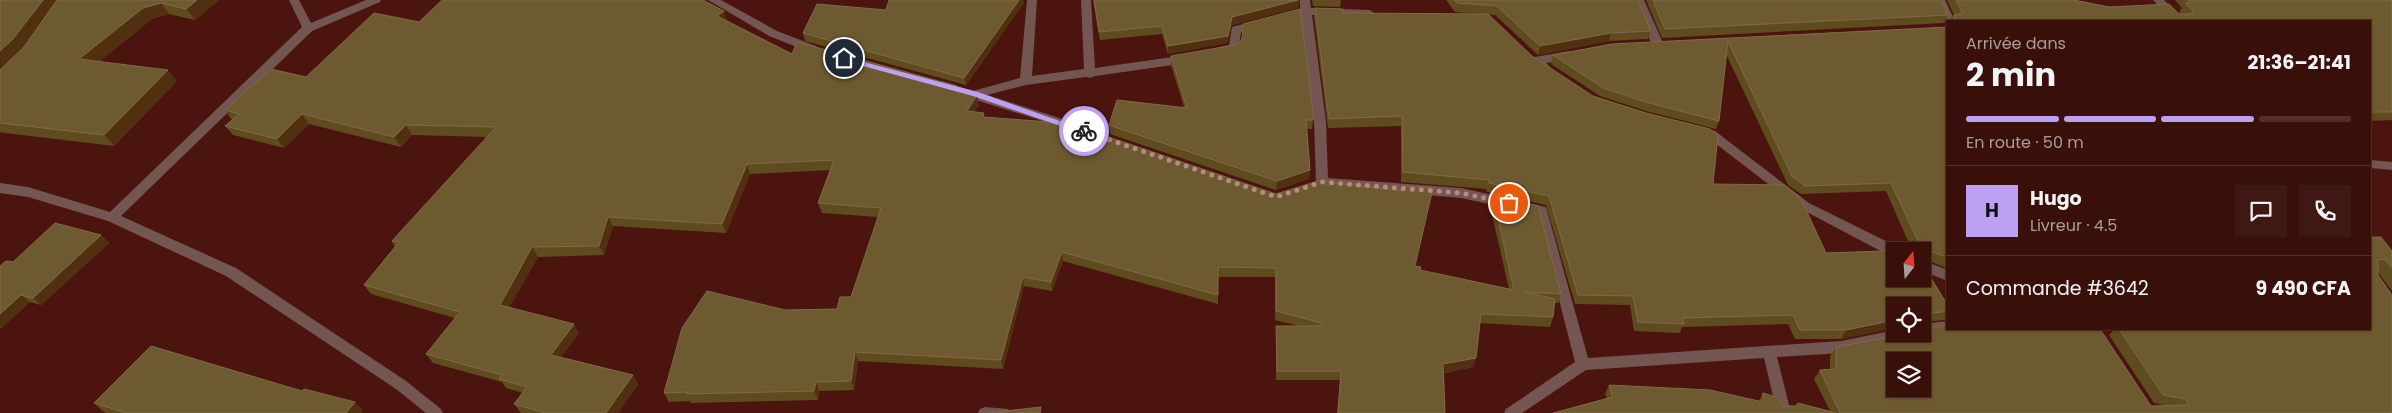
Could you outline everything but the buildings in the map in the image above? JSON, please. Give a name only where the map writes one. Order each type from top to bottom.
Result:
[{"type":"street","points":[[294,0],[308,28]]},
{"type":"street","points":[[112,217],[308,28],[376,0]]},
{"type":"street","points":[[713,0],[794,44],[822,52]]},
{"type":"street","points":[[1026,81],[1032,0]]},
{"type":"street","points":[[1086,0],[1090,74]]},
{"type":"street","points":[[1639,0],[1657,44]]},
{"type":"street","points":[[1940,0],[1950,20]]},
{"type":"street","points":[[2158,0],[2179,20]]},
{"type":"street","points":[[975,94],[1026,81],[1090,74],[1206,55],[1234,48],[1236,30],[1305,6],[1384,15]]},
{"type":"street","points":[[1305,6],[1320,122],[1317,183],[1461,193],[1542,210],[1583,364]]},
{"type":"street","points":[[1557,76],[1532,58],[1581,52]]},
{"type":"street","points":[[927,81],[975,94],[1080,130]]},
{"type":"street","points":[[1691,129],[1711,134],[1805,206],[1886,247]]},
{"type":"street","points":[[2371,164],[2392,166]]},
{"type":"street","points":[[0,188],[28,192],[112,217],[231,272],[401,385],[436,413]]},
{"type":"street","points":[[1931,269],[1946,275]]},
{"type":"street","points":[[1931,329],[1946,326]]},
{"type":"street","points":[[1511,413],[1583,364],[1841,347],[1886,338]]},
{"type":"street","points":[[1769,351],[1784,413]]},
{"type":"street","points":[[985,413],[1003,413]]},
{"type":"way so far","points":[[1084,131],[1276,197],[1322,182],[1461,193],[1509,203]]},
{"type":"route","points":[[844,58],[975,94],[1084,131]]}]
